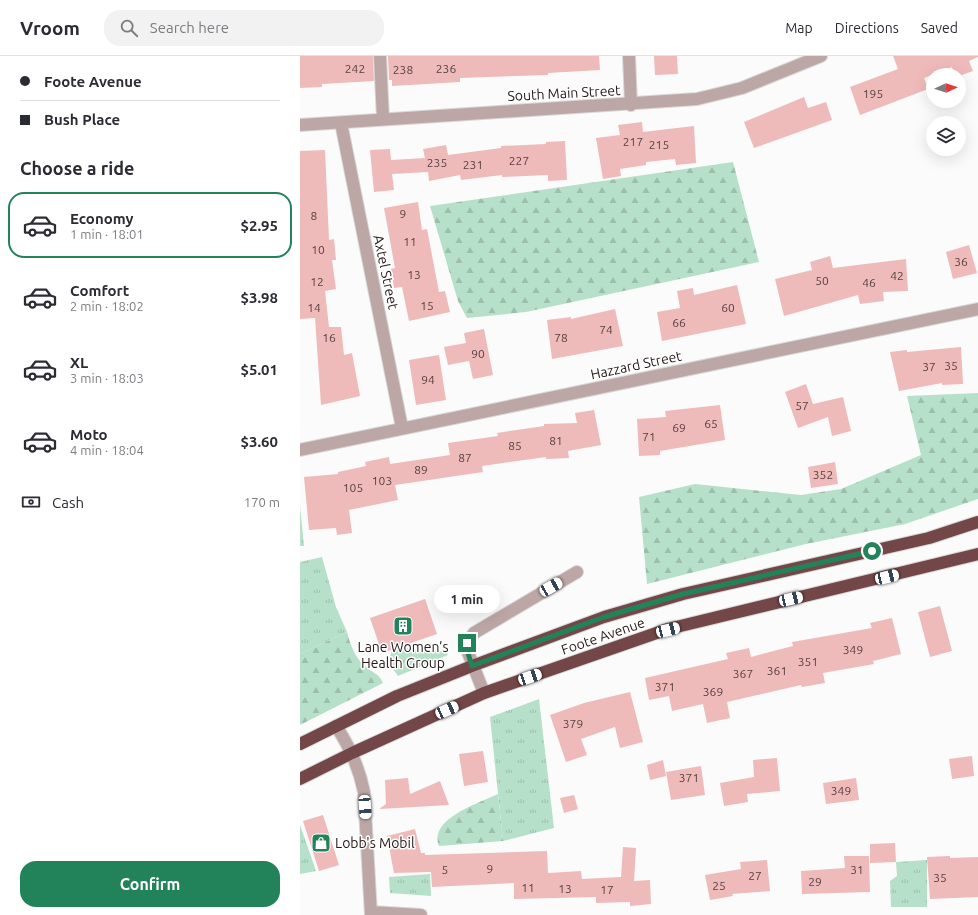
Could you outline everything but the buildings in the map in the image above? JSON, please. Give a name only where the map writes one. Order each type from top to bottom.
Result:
[{"type":"highway","name":"Foote Avenue","points":[[300,744],[397,696],[472,666],[604,617],[683,594],[929,538],[978,522]]},
{"type":"highway","name":"Foote Avenue","points":[[300,779],[352,753],[484,693],[668,630],[978,554]]},
{"type":"street","points":[[380,56],[383,119]]},
{"type":"street","points":[[629,56],[631,104]]},
{"type":"street","name":"South Main Street","points":[[300,125],[697,99],[742,88],[821,56]]},
{"type":"street","name":"Axtel Street","points":[[341,123],[402,428]]},
{"type":"street","name":"Hazzard Street","points":[[300,450],[978,309]]},
{"type":"street","points":[[484,693],[472,666],[467,650],[467,643],[474,632],[577,572]]},
{"type":"street","points":[[336,726],[352,753],[360,774],[364,792],[371,914],[421,915]]},
{"type":"green space","points":[[733,162],[759,262],[526,312],[467,318],[458,301],[430,206]]},
{"type":"green space","points":[[978,393],[978,499],[905,524],[806,544],[647,584],[639,497],[695,484],[801,495],[841,489],[921,455],[907,396]]},
{"type":"green space","points":[[300,507],[304,546],[300,546]]},
{"type":"green space","points":[[322,557],[336,607],[347,632],[300,654],[300,562]]},
{"type":"green space","points":[[347,632],[351,646],[358,659],[375,673],[383,683],[300,725],[300,654]]},
{"type":"green space","points":[[406,648],[446,652],[448,655],[398,676],[388,662],[392,651]]},
{"type":"green space","points":[[539,699],[554,828],[503,841],[490,717]]},
{"type":"green space","points":[[498,794],[503,841],[439,846],[438,836],[441,828],[448,820],[468,807]]},
{"type":"green space","points":[[300,825],[316,871],[300,874]]},
{"type":"green space","points":[[927,860],[927,907],[891,907],[890,881],[897,876],[896,862]]},
{"type":"green space","points":[[430,874],[431,896],[390,893],[389,877]]},
{"type":"place","name":"Lane Women’s Health Group","points":[[403,626]]},
{"type":"place","name":"Lobb's Mobil","points":[[321,843]]},
{"type":"route","points":[[467,643],[467,650],[472,666],[604,617],[683,594],[872,551]]}]
